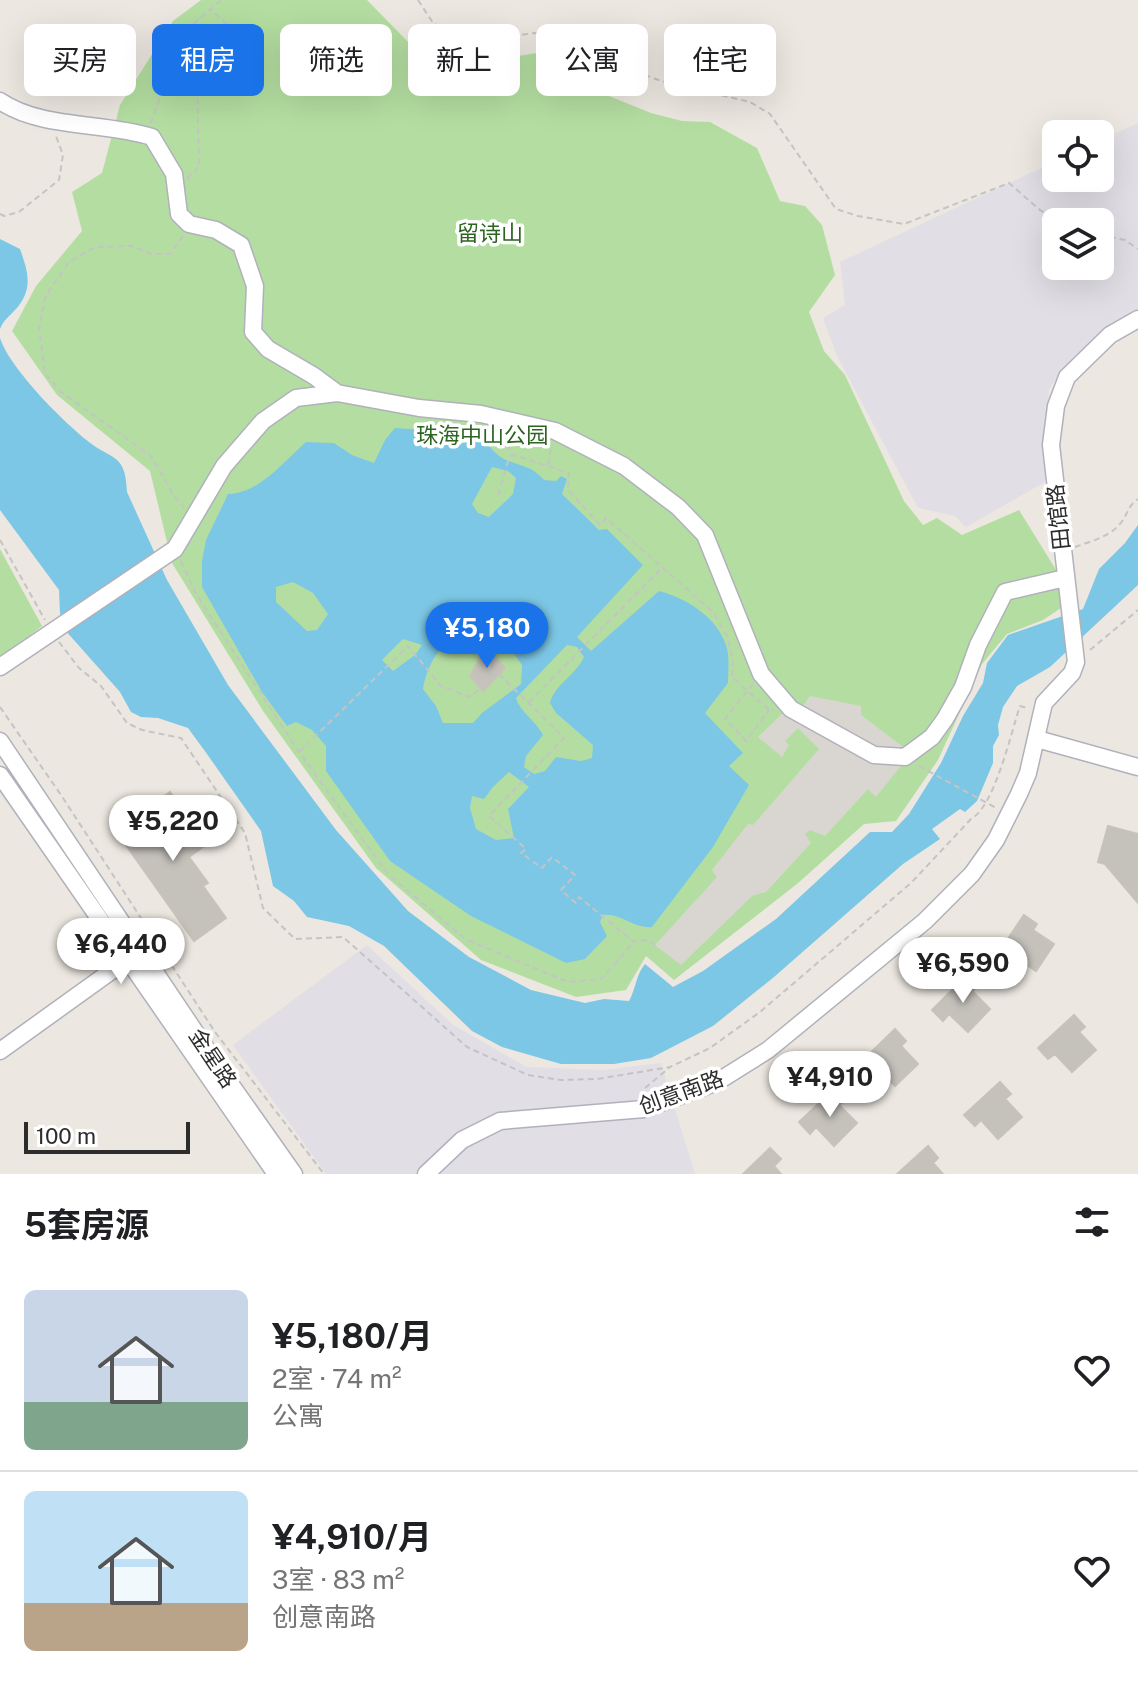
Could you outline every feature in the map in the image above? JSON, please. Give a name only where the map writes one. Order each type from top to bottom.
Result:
[{"type":"street","points":[[0,101],[14,110],[152,137],[174,174],[179,214],[189,224],[216,230],[241,245],[255,286],[253,332],[268,349],[337,393]]},
{"type":"street","name":"田馆路","points":[[1076,662],[1051,445],[1056,406],[1067,377],[1110,335],[1138,319]]},
{"type":"street","points":[[0,667],[175,549],[224,466],[263,421],[296,398],[337,393],[419,408],[481,414],[555,431],[624,466],[678,507],[705,535],[761,674],[791,709],[874,755],[905,757],[932,737],[963,687],[978,645],[1005,592],[1065,578]]},
{"type":"street","points":[[1076,662],[1072,673],[1044,703],[1037,739],[1138,767]]},
{"type":"street","name":"创意南路","points":[[426,1174],[462,1140],[500,1121],[644,1109],[717,1082],[768,1050],[925,921],[972,874],[1010,815],[1028,773],[1037,739]]},
{"type":"street","name":"金星路","points":[[0,741],[276,1174]]},
{"type":"street","name":"金星路","points":[[0,775],[222,1072],[294,1174]]},
{"type":"street","points":[[0,1051],[134,955]]},
{"type":"path","points":[[144,135],[158,110],[170,56],[187,30],[221,0]]},
{"type":"path","points":[[418,0],[433,23],[459,36],[496,38],[535,33],[661,81],[750,102],[770,114],[836,209],[904,224],[1009,183],[1042,211]]},
{"type":"path","points":[[175,185],[192,178],[199,166],[197,76],[229,26],[210,9]]},
{"type":"path","points":[[0,214],[4,216],[19,212],[59,180],[63,155],[55,134],[56,119]]},
{"type":"path","points":[[189,224],[179,245],[170,254],[152,254],[131,246],[95,247],[69,262],[46,295],[39,328],[45,373],[61,392],[150,455],[175,497],[193,518]]},
{"type":"path","points":[[1114,238],[1125,240],[1138,249]]},
{"type":"path","points":[[481,414],[477,434],[508,444],[511,454],[498,495]]},
{"type":"path","points":[[548,466],[555,431]]},
{"type":"path","points":[[511,454],[569,473],[568,490],[600,525],[606,518],[713,612],[727,636],[733,659],[732,677],[769,710],[791,709]]},
{"type":"path","points":[[1062,551],[1094,540],[1119,526],[1130,504],[1138,499]]},
{"type":"path","points":[[0,540],[52,632],[79,668],[101,686],[127,723],[142,730],[181,738],[245,833],[263,908],[295,939],[343,937],[467,1047],[528,1075],[561,1080],[597,1079],[670,1067]]},
{"type":"path","points":[[175,549],[196,594],[299,752],[388,874],[465,939],[568,982],[601,979],[634,942],[647,940],[655,945]]},
{"type":"path","points":[[528,703],[661,568]]},
{"type":"path","points":[[1076,662],[1138,610]]},
{"type":"path","points":[[299,752],[408,646],[441,686],[470,697],[481,688]]},
{"type":"path","points":[[499,674],[564,738],[489,816],[526,849],[521,853],[542,868],[552,857],[575,875],[561,890],[576,903],[579,897],[634,942]]},
{"type":"path","points":[[761,674],[725,719],[746,741],[769,710]]},
{"type":"path","points":[[645,1088],[670,1067],[710,1048],[760,1012],[911,883],[978,815],[997,778],[1020,706],[1042,712]]},
{"type":"path","points":[[0,707],[215,1032],[324,1174]]},
{"type":"path","points":[[930,772],[985,803]]},
{"type":"shaded area","points":[[1138,123],[1138,310],[1065,366],[1049,389],[1045,482],[966,527],[955,516],[918,508],[837,356],[823,318],[845,305],[840,262],[1042,168],[1042,192],[1114,192],[1114,134]]},
{"type":"shaded area","points":[[810,696],[861,706],[861,715],[911,753],[876,797],[868,789],[825,836],[810,830],[805,834],[811,843],[766,892],[752,896],[681,965],[655,945],[717,877],[712,870],[748,824],[753,825],[819,749],[798,728],[785,741],[789,745],[782,757],[758,737],[786,710],[796,716]]},
{"type":"shaded area","points":[[367,945],[453,1025],[527,1067],[603,1070],[661,1063],[695,1174],[326,1174],[233,1045]]},
{"type":"green space","name":"珠海中山公园","points":[[201,0],[367,0],[390,24],[280,24],[280,96],[392,96],[392,26],[408,42],[408,96],[520,96],[520,56],[536,53],[536,96],[609,96],[651,113],[682,121],[710,122],[757,148],[780,201],[805,206],[822,225],[835,275],[809,312],[824,351],[845,375],[904,501],[923,525],[937,518],[962,535],[1019,510],[1058,573],[1064,606],[1043,620],[1007,634],[982,664],[938,760],[896,821],[864,824],[797,884],[674,980],[646,956],[626,990],[576,997],[481,960],[376,868],[263,711],[172,563],[150,471],[57,395],[12,331],[36,286],[82,231],[72,192],[102,173],[120,105],[126,96],[136,96],[136,80],[152,54],[152,96],[264,96],[264,24],[171,24]]},
{"type":"green space","points":[[0,549],[42,626],[0,659]]},
{"type":"water","points":[[0,239],[20,249],[28,284],[20,304],[0,329]]},
{"type":"water","points":[[0,338],[15,365],[54,411],[121,465],[127,492],[167,580],[228,685],[336,830],[408,911],[469,957],[531,990],[585,1003],[604,999],[629,1001],[645,964],[673,987],[703,971],[776,919],[870,832],[892,832],[909,814],[941,763],[983,683],[987,663],[1008,635],[1083,609],[1099,569],[1138,525],[1138,585],[1050,667],[1017,686],[1003,707],[998,725],[999,735],[993,746],[993,763],[977,801],[965,812],[960,809],[932,829],[940,839],[903,864],[774,977],[713,1026],[651,1058],[614,1064],[561,1064],[502,1047],[472,1031],[384,946],[349,926],[307,917],[294,901],[273,886],[261,831],[188,728],[131,712],[120,692],[65,630],[60,613],[59,590],[0,510]]},
{"type":"water","points":[[395,428],[427,430],[462,443],[483,439],[501,457],[532,470],[544,480],[556,481],[561,476],[567,479],[562,494],[599,530],[607,529],[643,565],[577,637],[591,651],[659,591],[680,598],[708,617],[726,645],[728,683],[705,713],[743,753],[729,766],[749,785],[713,847],[652,927],[603,915],[600,922],[607,936],[585,959],[566,963],[471,916],[390,861],[326,771],[326,746],[312,730],[296,722],[287,726],[262,692],[202,587],[206,540],[228,494],[261,482],[306,442],[334,443],[352,455],[374,463],[385,440]],"holes":[[[492,467],[508,471],[516,478],[513,494],[489,517],[478,513],[472,504]],[[293,582],[313,593],[328,614],[317,630],[307,631],[276,602],[276,587]],[[470,621],[502,636],[522,665],[521,684],[473,723],[443,723],[436,706],[423,689],[429,668],[446,643]],[[403,639],[422,645],[415,655],[393,671],[382,660]],[[567,645],[577,647],[584,657],[556,690],[550,703],[556,713],[593,745],[592,758],[581,761],[556,757],[545,771],[534,774],[524,767],[526,756],[543,735],[516,698]],[[509,772],[529,787],[508,809],[514,838],[496,840],[476,829],[470,808],[472,796],[484,799]]]},
{"type":"building","points":[[486,647],[505,668],[483,691],[470,676]]},
{"type":"building","points":[[170,792],[207,844],[189,857],[208,883],[203,886],[226,918],[194,941],[116,831]]},
{"type":"building","points":[[1108,826],[1138,834],[1138,903],[1105,864],[1098,862]]},
{"type":"building","points":[[1024,915],[1037,924],[1033,930],[1054,944],[1036,971],[1015,957],[1010,964],[997,955]]},
{"type":"building","points":[[967,975],[978,986],[972,991],[990,1009],[968,1032],[949,1014],[943,1021],[932,1010]]},
{"type":"building","points":[[1074,1015],[1085,1027],[1079,1032],[1096,1050],[1072,1072],[1055,1054],[1048,1059],[1038,1048]]},
{"type":"building","points":[[895,1029],[906,1041],[901,1046],[918,1064],[895,1086],[877,1068],[871,1075],[860,1063]]},
{"type":"building","points":[[1000,1082],[1011,1094],[1005,1099],[1022,1117],[998,1139],[981,1120],[975,1126],[964,1115]]},
{"type":"building","points":[[834,1089],[845,1100],[839,1105],[857,1123],[834,1146],[816,1127],[810,1134],[799,1122]]},
{"type":"building","points":[[928,1146],[938,1158],[933,1163],[943,1174],[897,1174]]},
{"type":"building","points":[[770,1148],[781,1159],[774,1166],[781,1174],[743,1174]]},
{"type":"park label","name":"留诗山","points":[[490,233]]}]
